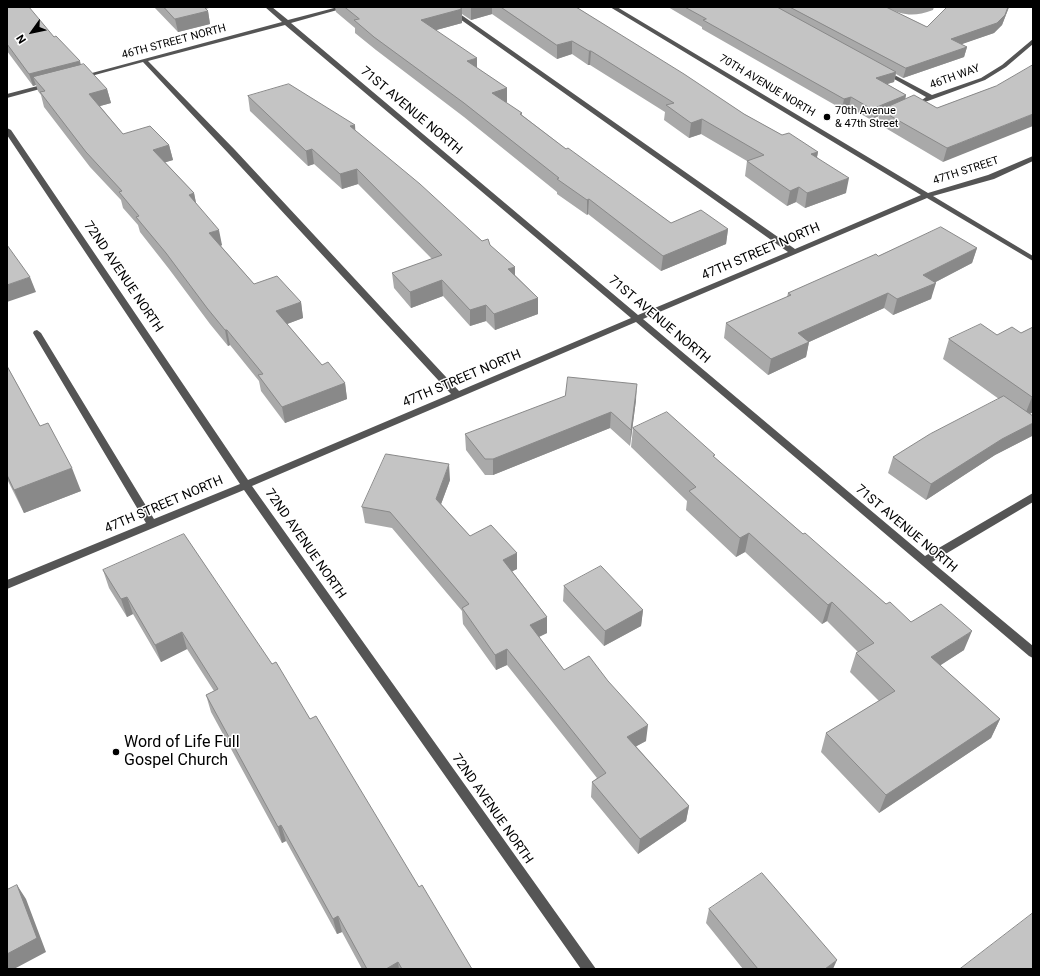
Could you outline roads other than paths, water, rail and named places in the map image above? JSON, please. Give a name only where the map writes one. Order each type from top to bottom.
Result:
[{"type":"street","name":"71ST AVENUE NORTH","points":[[268,7],[1033,653]]},
{"type":"street","name":"46TH STREET NORTH","points":[[75,78],[345,7]]},
{"type":"street","points":[[446,7],[794,252]]},
{"type":"street","name":"70TH AVENUE NORTH","points":[[613,7],[1033,259]]},
{"type":"street","name":"46TH WAY","points":[[917,103],[983,79],[1004,66],[1033,41]]},
{"type":"street","points":[[144,60],[232,152],[457,395]]},
{"type":"street","points":[[875,67],[930,97]]},
{"type":"street","points":[[7,96],[53,84]]},
{"type":"street","name":"72ND AVENUE NORTH","points":[[7,130],[246,485],[589,969]]},
{"type":"street","name":"47TH STREET","points":[[928,195],[991,178],[1033,158]]},
{"type":"street","name":"47TH STREET NORTH","points":[[7,585],[152,525],[928,195]]},
{"type":"street","points":[[37,333],[152,525]]},
{"type":"street","points":[[924,562],[1033,497]]},
{"type":"place","name":"70th Avenue & 47th Street","points":[[827,117]]},
{"type":"place","name":"Word of Life Full Gospel Church","points":[[116,752]]}]
